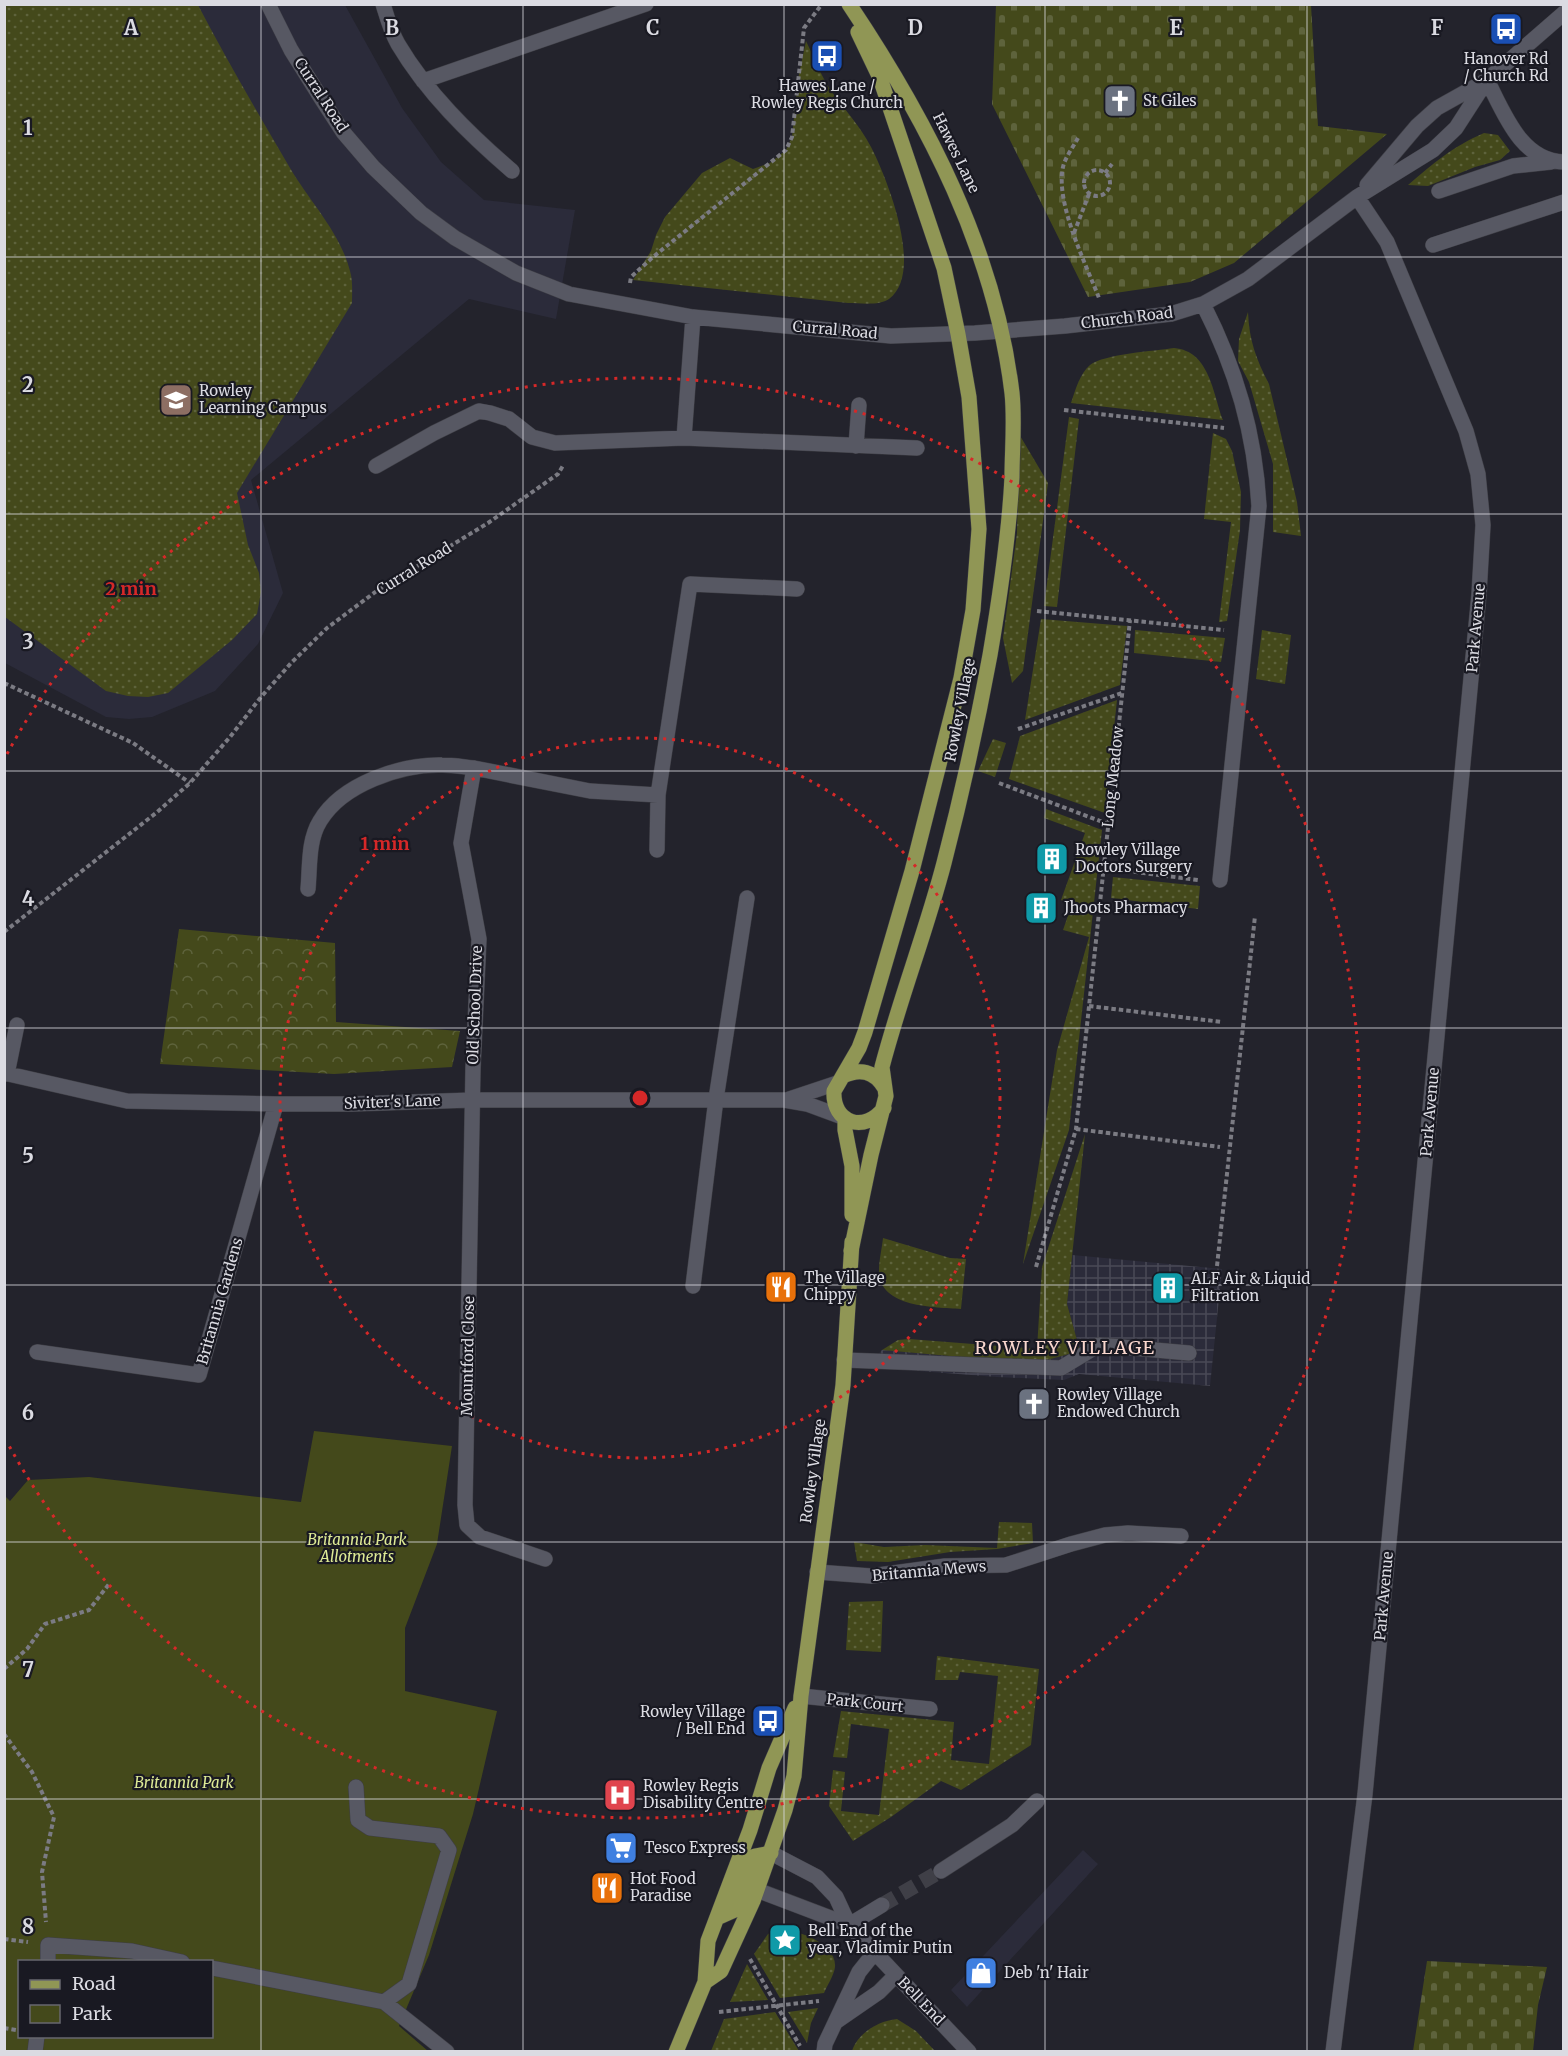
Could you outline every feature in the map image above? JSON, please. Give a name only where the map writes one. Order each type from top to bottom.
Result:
[{"type":"main road","name":"Hawes Lane","points":[[847,4],[884,56],[937,152],[964,211],[1002,331]]},
{"type":"main road","name":"Hawes Lane","points":[[847,4],[880,78],[909,160],[944,268],[958,334]]},
{"type":"main road","name":"Rowley Village","points":[[851,1251],[871,1155],[884,1108],[886,1096],[882,1067],[938,885],[976,732],[1005,567],[1011,504],[1013,431],[1012,395],[1002,331]]},
{"type":"main road","name":"Rowley Village","points":[[771,1853],[794,1776],[801,1696],[843,1385],[851,1251],[852,1166],[845,1118],[838,1112],[833,1099],[840,1079],[859,1048],[865,1032],[912,872],[961,678],[973,609],[979,529],[969,397],[958,334]]},
{"type":"main road","points":[[840,1079],[860,1071],[873,1074],[884,1087]]},
{"type":"main road","points":[[845,1118],[865,1123],[878,1116],[884,1108]]},
{"type":"main road","name":"Rowley Village","points":[[705,1982],[721,1971],[745,1882],[769,1768],[801,1696]]},
{"type":"main road","points":[[745,1882],[755,1857],[771,1853]]},
{"type":"main road","name":"Rowley Village","points":[[675,2052],[705,1982],[708,1941],[717,1918],[735,1910],[745,1882]]},
{"type":"street","name":"Curral Road","points":[[268,4],[291,50],[344,132],[374,167],[421,213],[455,238],[516,273],[569,294],[693,317],[891,336],[958,334]]},
{"type":"street","points":[[383,4],[396,42],[423,81],[476,140],[512,171]]},
{"type":"street","points":[[423,81],[646,4]]},
{"type":"street","points":[[1357,197],[1417,126],[1437,108],[1487,81],[1563,13]]},
{"type":"street","points":[[1487,81],[1526,147],[1557,162]]},
{"type":"street","points":[[1357,197],[1432,150],[1456,128],[1487,81]]},
{"type":"street","points":[[1439,191],[1513,166],[1557,162]]},
{"type":"street","name":"Church Road","points":[[958,334],[1171,314],[1203,304],[1248,279],[1357,197]]},
{"type":"street","name":"Park Avenue","points":[[1333,2052],[1366,1782],[1470,690],[1483,525],[1478,474],[1466,431],[1387,242],[1357,197]]},
{"type":"street","points":[[1432,245],[1563,202]]},
{"type":"street","points":[[1203,304],[1223,343],[1250,428],[1259,506],[1220,880]]},
{"type":"street","points":[[684,438],[693,317]]},
{"type":"street","points":[[856,446],[859,405]]},
{"type":"street","points":[[376,466],[479,411],[509,419],[532,437],[555,443],[684,438],[917,448]]},
{"type":"street","points":[[657,850],[658,795],[690,584],[796,589]]},
{"type":"street","points":[[308,889],[312,841],[319,822],[331,807],[352,789],[401,769],[442,765],[474,768],[590,791],[658,795]]},
{"type":"street","name":"Old School Drive","points":[[472,1100],[479,939],[461,843],[474,768]]},
{"type":"street","points":[[693,1286],[716,1099],[747,898]]},
{"type":"street","points":[[6,1073],[17,1025]]},
{"type":"street","name":"Siviter's Lane","points":[[6,1073],[127,1101],[352,1104],[472,1100],[784,1100],[807,1104],[845,1118]]},
{"type":"street","name":"Siviter's Lane","points":[[784,1100],[840,1079]]},
{"type":"street","name":"Mountford Close","points":[[472,1100],[465,1505],[467,1525],[480,1537],[545,1559]]},
{"type":"street","name":"Britannia Gardens","points":[[37,1352],[199,1375],[276,1104]]},
{"type":"street","points":[[844,1359],[1061,1368],[1099,1345],[1189,1353]]},
{"type":"street","name":"Britannia Mews","points":[[817,1572],[871,1576],[945,1566],[1006,1565],[1105,1535],[1128,1533],[1181,1536]]},
{"type":"street","name":"Park Court","points":[[801,1696],[930,1710]]},
{"type":"street","points":[[356,1787],[358,1820],[370,1828],[439,1836],[449,1850],[409,1984],[384,2002]]},
{"type":"street","points":[[941,1871],[1012,1825],[1037,1801]]},
{"type":"street","name":"Bell End","points":[[771,1853],[817,1877],[837,1897],[849,1925],[969,2052]]},
{"type":"street","name":"Bell End","points":[[745,1882],[849,1925]]},
{"type":"street","points":[[849,1925],[882,1905]]},
{"type":"street","points":[[48,1960],[48,1945],[132,1951],[173,1960]]},
{"type":"street","points":[[824,2052],[825,2044],[859,1972],[875,1952]]},
{"type":"street","points":[[213,1968],[384,2002],[447,2052]]},
{"type":"street","points":[[836,2022],[879,1992],[896,1975]]},
{"type":"path","points":[[628,293],[632,277],[646,264],[786,150],[792,137],[804,28],[822,4]]},
{"type":"path","points":[[1078,138],[1063,166],[1062,190],[1074,234],[1099,298]]},
{"type":"path","points":[[1106,173],[1112,164]]},
{"type":"path","points":[[1097,170],[1106,173],[1110,181],[1108,190],[1097,196],[1089,194],[1083,183],[1086,175],[1097,170]]},
{"type":"path","points":[[1074,234],[1089,194]]},
{"type":"path","points":[[1064,410],[1227,428]]},
{"type":"path","name":"Curral Road","points":[[4,932],[156,813],[190,783],[268,688],[327,628],[378,590],[488,523],[558,474],[577,443]]},
{"type":"path","points":[[1037,611],[1246,632]]},
{"type":"path","name":"Long Meadow","points":[[1036,1267],[1076,1129],[1130,620]]},
{"type":"path","points":[[4,683],[133,743],[190,783]]},
{"type":"path","points":[[1018,729],[1122,693]]},
{"type":"path","points":[[999,783],[1108,824]]},
{"type":"path","points":[[1104,868],[1201,880]]},
{"type":"path","points":[[1217,1266],[1255,916]]},
{"type":"path","points":[[1089,1006],[1222,1022]]},
{"type":"path","points":[[1076,1129],[1220,1147]]},
{"type":"path","points":[[4,1669],[27,1649],[45,1624],[89,1610],[109,1584]]},
{"type":"path","points":[[4,1734],[32,1772],[54,1817],[42,1872],[48,1945]]},
{"type":"path","points":[[747,1953],[804,2052]]},
{"type":"path","points":[[719,2012],[828,2000]]},
{"type":"shaded area","name":"Rowley Learning Campus","points":[[4,5],[345,5],[402,108],[441,162],[484,200],[575,210],[556,319],[469,299],[251,480],[283,593],[258,644],[215,691],[152,717],[129,719],[106,717],[5,663]]},
{"type":"shaded area","points":[[1072,1255],[1222,1269],[1210,1386],[1079,1374],[1064,1380],[867,1367],[882,1350],[1018,1362],[1080,1351],[1067,1304]]},
{"type":"shaded area","points":[[1083,1850],[1098,1864],[967,2007],[951,1990]]},
{"type":"green space","name":"Rowley Learning Campus","points":[[5,4],[198,5],[290,168],[332,230],[351,275],[352,303],[237,493],[248,545],[259,573],[261,592],[257,614],[232,640],[168,693],[148,697],[128,696],[106,691],[5,617]]},
{"type":"green space","points":[[996,5],[1311,5],[1318,126],[1387,134],[1234,263],[1190,282],[1088,297],[992,104]]},
{"type":"green space","points":[[806,41],[827,85],[867,139],[886,180],[900,225],[903,248],[904,269],[899,286],[889,299],[864,304],[633,280],[651,251],[665,217],[702,173],[730,158],[753,169],[770,163],[786,150],[792,137],[798,79]]},
{"type":"green space","points":[[1484,133],[1498,135],[1510,151],[1500,160],[1475,167],[1428,186],[1408,185],[1453,150]]},
{"type":"green space","points":[[1248,312],[1252,340],[1257,358],[1269,384],[1297,502],[1301,536],[1273,532],[1273,464],[1249,382],[1238,361],[1239,339]]},
{"type":"green space","points":[[1174,348],[1186,351],[1203,365],[1213,387],[1223,420],[1071,403],[1083,373],[1097,361]]},
{"type":"green space","points":[[1069,417],[1079,419],[1057,607],[1044,606]]},
{"type":"green space","points":[[1213,433],[1226,439],[1232,451],[1241,492],[1240,530],[1227,621],[1219,622],[1231,522],[1204,519]]},
{"type":"green space","points":[[1019,434],[1048,483],[1023,671],[1012,683],[1003,638],[1017,533]]},
{"type":"green space","points":[[1041,619],[1127,626],[1120,685],[1025,720]]},
{"type":"green space","points":[[1135,630],[1225,638],[1221,662],[1134,653]]},
{"type":"green space","points":[[1262,630],[1291,635],[1285,684],[1256,679]]},
{"type":"green space","points":[[1117,700],[1105,813],[1009,779],[1020,736]]},
{"type":"green space","points":[[993,739],[1006,743],[995,777],[978,771]]},
{"type":"green space","points":[[1046,809],[1102,830],[1069,1130],[1023,1264],[1057,1050],[1089,937],[1063,930],[1072,904],[1061,900],[1085,833],[1044,818]]},
{"type":"green space","points":[[1113,877],[1200,886],[1198,909],[1111,898]]},
{"type":"green space","points":[[179,929],[335,943],[336,1022],[460,1031],[452,1067],[334,1074],[160,1064]]},
{"type":"green space","points":[[1085,1134],[1067,1304],[1080,1351],[1047,1360],[1018,1362],[882,1350],[898,1340],[909,1339],[1037,1349],[1042,1267]]},
{"type":"green space","points":[[883,1238],[950,1258],[966,1259],[961,1309],[910,1303],[888,1292],[881,1283],[879,1271]]},
{"type":"green space","name":"Britannia Park","points":[[314,1431],[452,1446],[437,1544],[405,1628],[405,1691],[497,1711],[473,1814],[429,1955],[399,2026],[428,2051],[5,2051],[4,1495],[10,1501],[28,1480],[89,1477],[301,1502]]},
{"type":"green space","points":[[999,1522],[1032,1523],[1033,1543],[997,1549],[950,1552],[888,1562],[857,1561],[854,1542],[884,1547],[925,1545],[997,1548]]},
{"type":"green space","points":[[883,1601],[881,1652],[846,1650],[849,1602]]},
{"type":"green space","points":[[937,1656],[1039,1669],[1031,1745],[961,1790],[941,1781],[853,1841],[829,1806],[833,1770],[845,1772],[841,1811],[879,1815],[889,1729],[851,1724],[847,1758],[833,1757],[841,1711],[954,1722],[951,1760],[989,1764],[998,1676],[960,1672],[958,1680],[935,1680]]},
{"type":"green space","points":[[777,1929],[814,1939],[829,1951],[834,1958],[835,1967],[824,1993],[780,1998],[754,1954],[768,1934]]},
{"type":"green space","points":[[1427,1961],[1547,1967],[1538,2005],[1533,2051],[1413,2051]]},
{"type":"green space","points":[[747,1964],[768,2000],[730,2002]]},
{"type":"green space","points":[[818,2008],[811,2023],[807,2043],[788,2012]]},
{"type":"green space","points":[[775,2012],[799,2051],[711,2051],[724,2019]]},
{"type":"green space","points":[[897,2019],[916,2031],[935,2051],[852,2051],[864,2033],[883,2022]]},
{"type":"tunnel","points":[[882,1905],[941,1871]]},
{"type":"place","name":"Hanover Rd / Church Rd","points":[[1506,29]]},
{"type":"place","name":"Hawes Lane / Rowley Regis Church","points":[[827,56]]},
{"type":"place","name":"St Giles","points":[[1120,101]]},
{"type":"place","name":"Rowley Learning Campus","points":[[176,400]]},
{"type":"place","name":"Rowley Village Doctors Surgery","points":[[1052,859]]},
{"type":"place","name":"Jhoots Pharmacy","points":[[1041,908]]},
{"type":"place","name":"The Village Chippy","points":[[781,1287]]},
{"type":"place","name":"ALF Air & Liquid Filtration","points":[[1168,1288]]},
{"type":"place","name":"Rowley Village Endowed Church","points":[[1034,1404]]},
{"type":"place","name":"Rowley Village / Bell End","points":[[768,1721]]},
{"type":"place","name":"Rowley Regis Disability Centre","points":[[620,1795]]},
{"type":"place","name":"Tesco Express","points":[[621,1848]]},
{"type":"place","name":"Hot Food Paradise","points":[[607,1888]]},
{"type":"place","name":"Bell End of the year, Vladimir Putin","points":[[785,1940]]},
{"type":"place","name":"Deb 'n' Hair","points":[[981,1973]]},
{"type":"district","name":"ROWLEY VILLAGE","points":[[1065,1348]]},
{"type":"park label","name":"Britannia Park Allotments","points":[[357,1548]]}]
